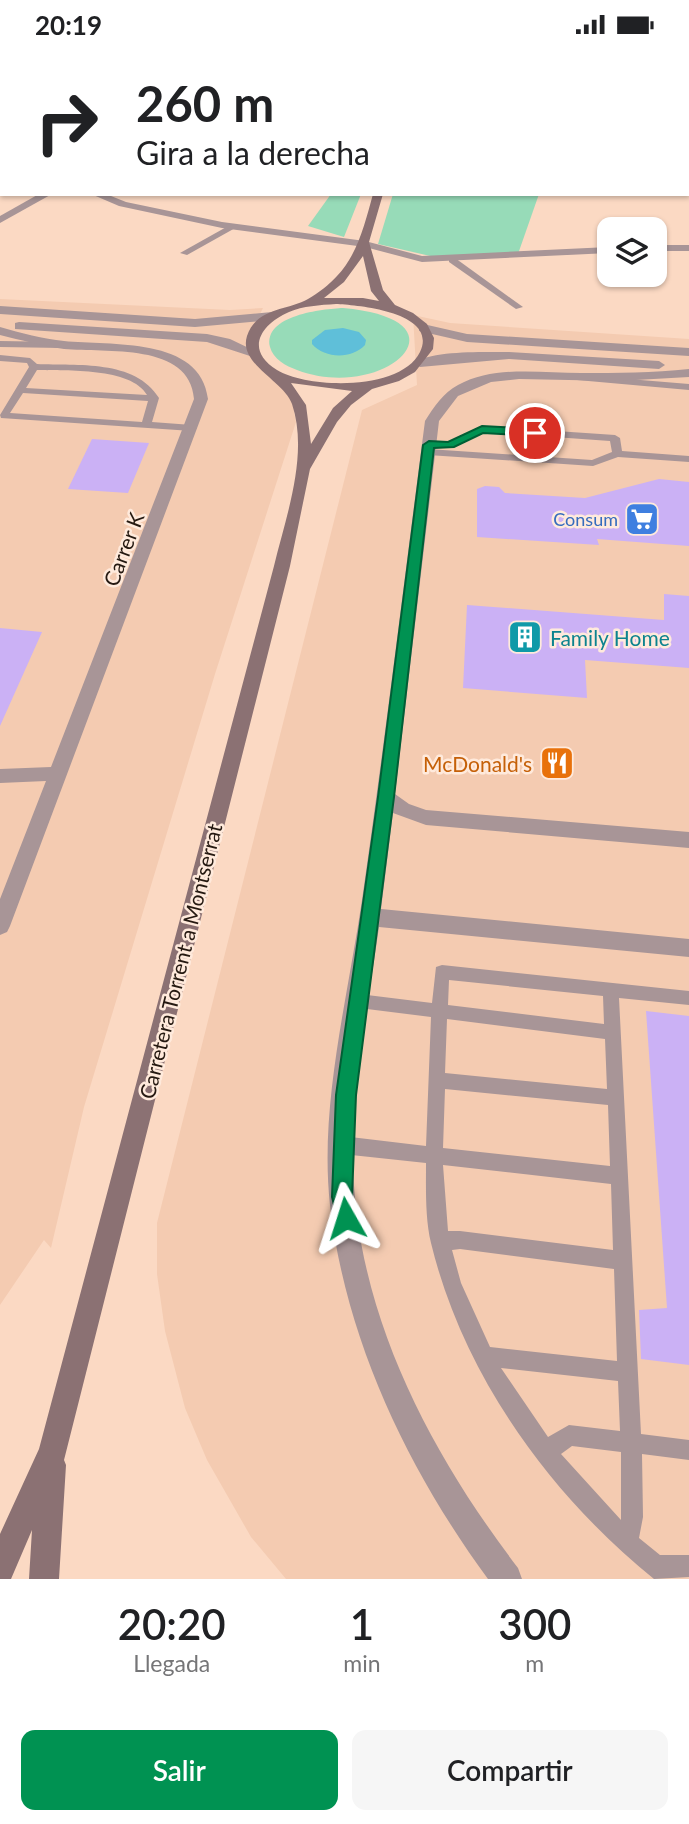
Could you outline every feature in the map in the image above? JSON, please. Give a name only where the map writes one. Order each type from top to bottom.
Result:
[{"type":"main road","points":[[304,470],[304,428],[297,401],[289,386],[262,364],[253,352],[251,343],[254,333],[272,316],[309,303],[336,286],[365,244],[377,196]]},
{"type":"main road","points":[[365,244],[377,291],[390,307]]},
{"type":"main road","points":[[276,374],[318,386],[368,385],[389,380],[419,363],[428,351],[429,339],[423,328],[415,320],[390,307],[351,300],[309,303]]},
{"type":"main road","points":[[304,470],[335,412],[368,385]]},
{"type":"main road","name":"Carretera Torrent a Montserrat","points":[[53,1452],[304,470]]},
{"type":"main road","points":[[0,1568],[53,1452]]},
{"type":"main road","points":[[44,1579],[53,1452]]},
{"type":"street","points":[[0,220],[43,196]]},
{"type":"street","points":[[101,196],[123,204],[233,227],[365,244],[422,259],[452,260],[597,251]]},
{"type":"street","points":[[667,248],[689,248]]},
{"type":"street","points":[[0,310],[195,323],[272,316]]},
{"type":"street","points":[[0,325],[206,338],[253,352]]},
{"type":"street","points":[[423,328],[467,338],[689,352]]},
{"type":"street","name":"Carrer K","points":[[0,331],[65,345],[126,348],[155,354],[183,365],[199,382],[201,399],[59,774],[9,877],[0,926]]},
{"type":"street","points":[[419,363],[474,355],[501,355],[689,367]]},
{"type":"street","points":[[507,1579],[468,1530],[429,1466],[394,1395],[368,1324],[342,1197],[342,1146],[432,421],[440,407],[464,387],[508,376],[689,373]]},
{"type":"street","points":[[0,776],[59,774]]},
{"type":"street","points":[[386,797],[402,809],[426,817],[689,841]]},
{"type":"street","points":[[370,917],[689,949]]},
{"type":"lane","points":[[184,253],[233,227]]},
{"type":"lane","points":[[452,260],[519,307]]},
{"type":"lane","points":[[0,344],[65,345]]},
{"type":"lane","points":[[0,358],[30,361],[34,367]]},
{"type":"lane","points":[[34,367],[4,416],[192,428]]},
{"type":"lane","points":[[34,367],[120,373],[139,379],[148,386],[154,398],[146,425]]},
{"type":"lane","points":[[572,377],[689,387]]},
{"type":"lane","points":[[20,390],[154,398]]},
{"type":"lane","points":[[428,448],[450,445],[482,429],[615,438],[617,454]]},
{"type":"lane","points":[[428,448],[593,463],[617,454],[689,459]]},
{"type":"lane","points":[[689,998],[442,972],[433,1184],[440,1241],[460,1312],[511,1403],[579,1494],[628,1541],[663,1573],[689,1566]]},
{"type":"lane","points":[[611,989],[631,1443],[632,1517],[628,1541]]},
{"type":"lane","points":[[359,1001],[613,1033]]},
{"type":"lane","points":[[436,1080],[616,1098]]},
{"type":"lane","points":[[342,1146],[619,1176]]},
{"type":"lane","points":[[440,1241],[460,1240],[623,1261]]},
{"type":"lane","points":[[484,1356],[628,1372]]},
{"type":"lane","points":[[547,1451],[569,1435],[689,1450]]},
{"type":"shaded area","points":[[0,299],[230,310],[263,308],[249,336],[292,401],[296,422],[215,674],[84,1107],[51,1248],[44,1240],[0,1305]]},
{"type":"shaded area","points":[[413,315],[450,323],[689,339],[689,1579],[286,1579],[251,1537],[207,1460],[185,1408],[165,1331],[157,1274],[157,1223],[362,410],[417,385]]},
{"type":"green space","points":[[330,196],[360,196],[344,237],[308,226]]},
{"type":"green space","points":[[392,196],[538,196],[518,254],[439,258],[378,244]]},
{"type":"green space","points":[[343,308],[382,315],[404,327],[409,342],[402,356],[385,368],[359,376],[329,377],[297,370],[274,355],[270,347],[270,336],[285,321],[309,312]]},
{"type":"water","points":[[343,328],[359,332],[366,340],[360,350],[346,355],[331,355],[312,344],[312,340],[325,330]]},
{"type":"building","points":[[92,439],[149,443],[128,493],[68,489]]},
{"type":"building","points":[[659,479],[689,482],[689,546],[597,539],[599,545],[477,537],[477,489],[485,486],[499,487],[505,493],[585,498]]},
{"type":"building","name":"Family Home","points":[[664,594],[689,596],[689,668],[585,660],[587,698],[463,688],[467,605],[664,620]]},
{"type":"building","points":[[0,628],[42,632],[0,726]]},
{"type":"building","points":[[646,1011],[689,1016],[689,1365],[641,1359],[639,1310],[667,1308]]},
{"type":"place","name":"Consum","points":[[642,519]]},
{"type":"place","name":"Family Home","points":[[525,637]]},
{"type":"place","name":"McDonald's","points":[[557,763]]},
{"type":"route","points":[[346,1218],[342,1197],[346,1095],[429,445],[450,445],[482,429],[535,433]]}]
